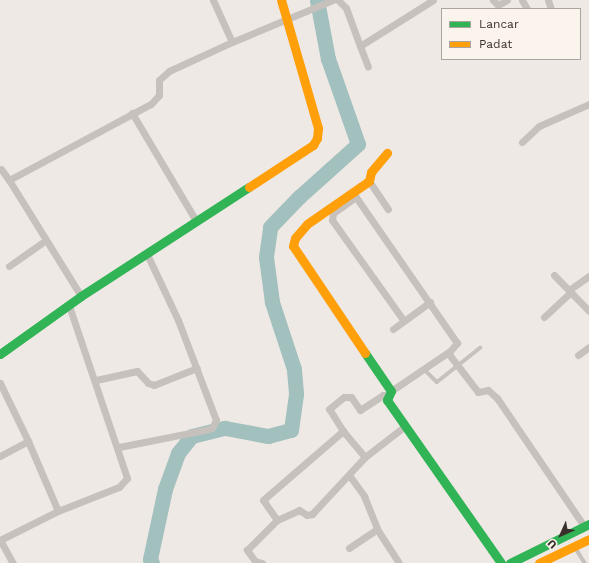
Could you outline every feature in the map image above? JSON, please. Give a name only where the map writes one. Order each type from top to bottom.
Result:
[{"type":"street","points":[[213,0],[232,42]]},
{"type":"street","points":[[0,354],[81,296],[305,152],[317,138],[318,128],[285,21],[281,0]]},
{"type":"street","points":[[8,180],[156,100],[159,80],[163,74],[232,42],[333,0]]},
{"type":"street","points":[[338,0],[346,8],[368,67]]},
{"type":"street","points":[[360,46],[433,0]]},
{"type":"street","points":[[493,0],[498,5],[507,0]]},
{"type":"street","points":[[522,142],[539,126],[589,104]]},
{"type":"street","points":[[132,113],[196,221]]},
{"type":"street","points":[[386,153],[385,158],[371,172],[369,182],[333,213],[332,220],[404,321]]},
{"type":"street","points":[[0,169],[81,296]]},
{"type":"street","points":[[369,182],[388,209]]},
{"type":"street","points":[[354,195],[455,339],[455,346],[448,353],[389,394],[383,394],[360,410],[350,397],[336,402],[329,409],[343,431],[365,457]]},
{"type":"street","points":[[354,195],[307,224],[295,238],[293,246],[389,394]]},
{"type":"street","points":[[9,266],[46,240]]},
{"type":"street","points":[[118,446],[205,430],[215,425],[215,413],[178,320],[147,254]]},
{"type":"street","points":[[554,275],[589,311]]},
{"type":"street","points":[[544,317],[570,291],[589,276]]},
{"type":"street","points":[[393,329],[430,302]]},
{"type":"street","points":[[13,563],[0,540],[58,511],[124,484],[127,478],[126,470],[96,380],[69,306]]},
{"type":"street","points":[[578,355],[589,347]]},
{"type":"street","points":[[448,353],[478,392],[490,391],[497,398],[586,525],[510,563]]},
{"type":"street","points":[[96,380],[137,371],[148,383],[154,385],[197,368]]},
{"type":"street","points":[[0,383],[28,441],[58,511]]},
{"type":"street","points":[[389,394],[387,400],[501,563]]},
{"type":"street","points":[[262,563],[255,561],[247,550],[277,520],[298,510],[307,515],[312,514],[365,457],[405,426]]},
{"type":"street","points":[[277,520],[263,500],[343,431]]},
{"type":"street","points":[[0,456],[28,441]]},
{"type":"street","points":[[349,475],[364,496],[377,529],[399,563]]},
{"type":"street","points":[[349,548],[377,529]]},
{"type":"street","points":[[539,563],[589,539]]},
{"type":"lane","points":[[424,369],[435,383],[480,348]]},
{"type":"lane","points":[[574,546],[584,563]]},
{"type":"waterway","points":[[152,563],[150,559],[165,489],[178,453],[192,436],[225,428],[268,436],[291,430],[296,393],[294,369],[272,302],[266,257],[270,227],[299,197],[358,144],[328,59],[317,0]]},
{"type":"traffic: fast","points":[[0,354],[81,296],[249,187]]},
{"type":"traffic: fast","points":[[365,353],[391,391],[387,400],[501,563]]},
{"type":"traffic: fast","points":[[510,563],[589,524]]},
{"type":"traffic: slow","points":[[249,187],[313,145],[317,138],[318,128],[281,0]]},
{"type":"traffic: slow","points":[[365,353],[293,246],[295,238],[307,224],[369,181],[371,172],[387,153]]},
{"type":"traffic: slow","points":[[539,563],[589,539]]}]
